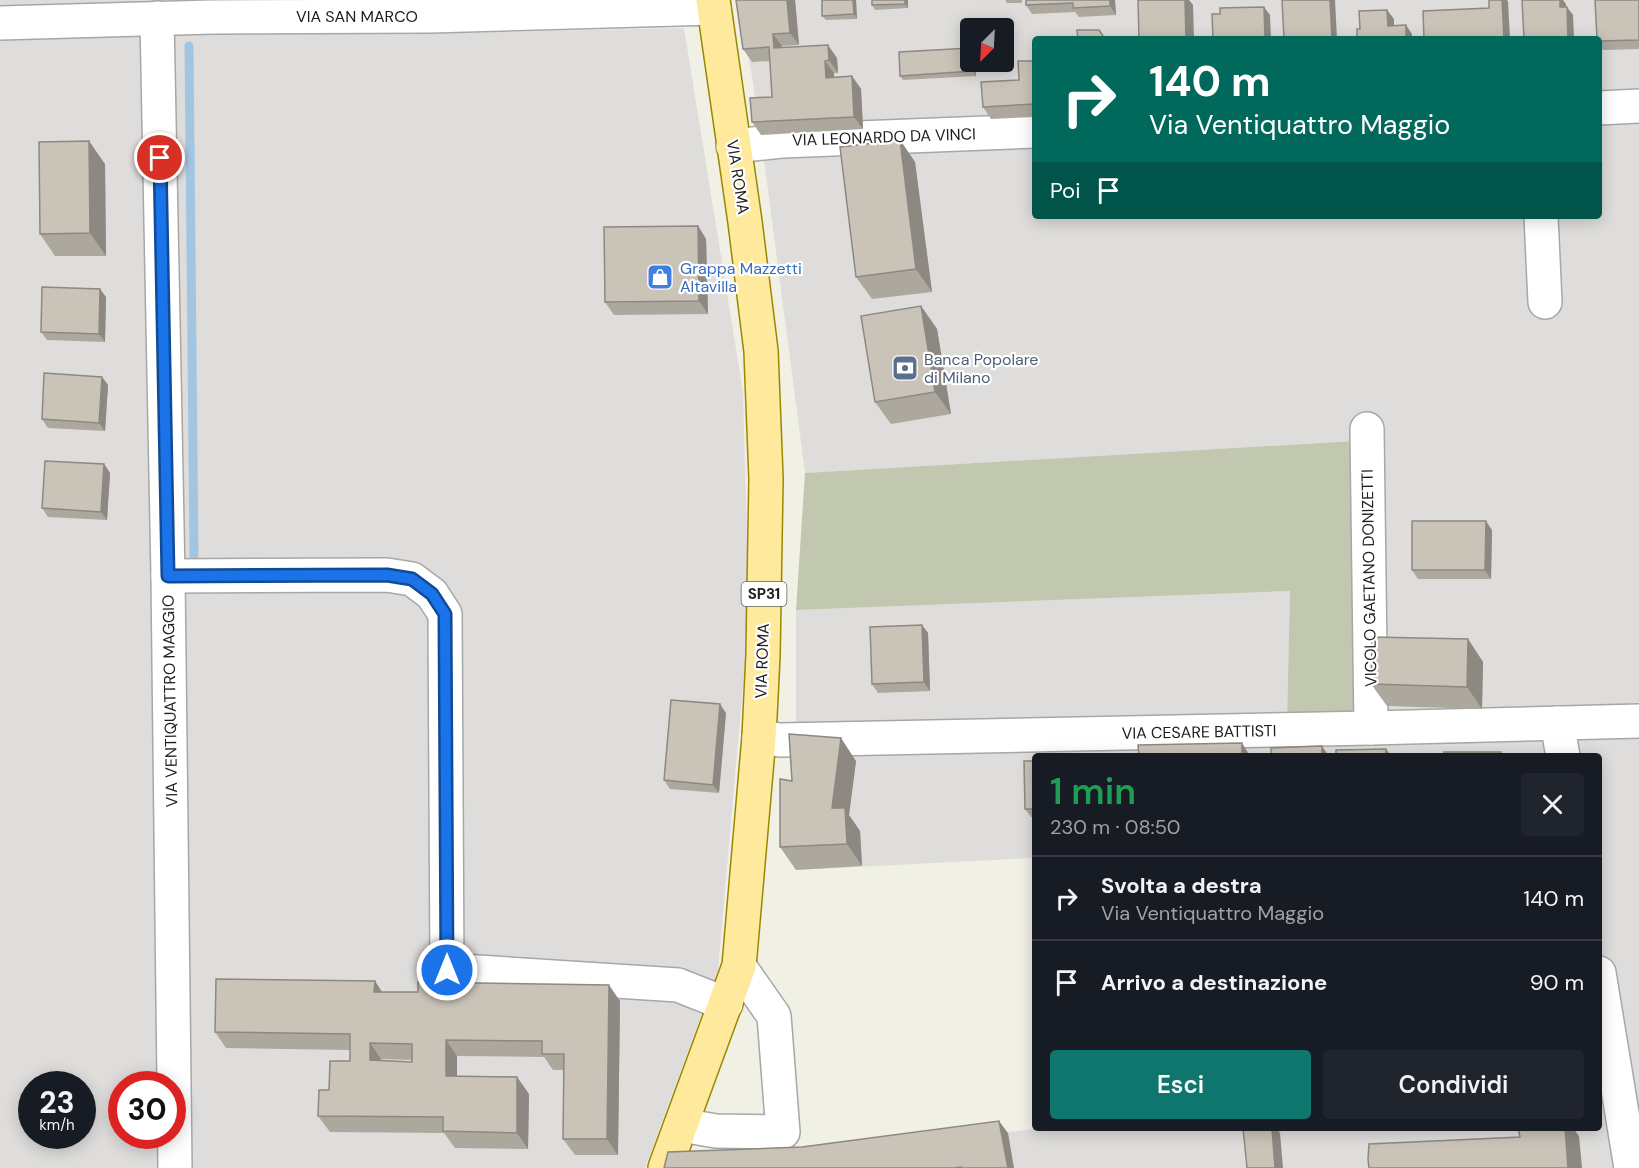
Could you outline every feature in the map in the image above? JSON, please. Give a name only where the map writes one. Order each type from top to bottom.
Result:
[{"type":"main road","name":"VIA ROMA","points":[[665,1168],[739,966],[759,737],[763,655],[766,467],[761,351],[745,222],[713,4]]},
{"type":"street","name":"VIA SAN MARCO","points":[[0,23],[99,10],[157,18],[430,8],[713,4]]},
{"type":"street","name":"VIA VENTIQUATTRO MAGGIO","points":[[157,18],[168,576],[175,1168]]},
{"type":"street","points":[[1602,108],[1639,106]]},
{"type":"street","name":"VIA LEONARDO DA VINCI","points":[[733,146],[759,142],[1032,131]]},
{"type":"street","points":[[1541,219],[1545,302]]},
{"type":"street","name":"VICOLO GAETANO DONIZETTI","points":[[1367,429],[1371,728]]},
{"type":"street","points":[[168,576],[387,575],[412,579],[432,594],[445,614],[447,970],[678,985],[726,1004]]},
{"type":"street","name":"VIA CESARE BATTISTI","points":[[759,737],[791,740],[1639,721]]},
{"type":"street","points":[[1557,723],[1562,753]]},
{"type":"street","points":[[681,1125],[716,1131],[783,1132],[774,1016],[739,966]]},
{"type":"street","points":[[1602,992],[1631,1168]]},
{"type":"shaded area","points":[[0,0],[406,0],[404,2],[408,34],[684,28],[743,392],[749,617],[718,970],[645,1168],[0,1168]]},
{"type":"shaded area","points":[[740,0],[1639,0],[1639,93],[1602,95],[1602,36],[1032,36],[1032,119],[761,135]]},
{"type":"shaded area","points":[[1639,119],[1639,1168],[676,1168],[811,1159],[1032,1129],[1032,1131],[1602,1131],[1602,753],[1032,753],[1032,858],[796,870],[796,610],[1290,591],[1287,718],[1353,441],[805,473],[764,160],[1032,147],[1032,219],[1602,219],[1602,121]]},
{"type":"shaded area","points":[[1354,441],[1363,711],[1287,718],[1290,591],[796,610],[805,473]]},
{"type":"building","points":[[736,0],[787,0],[790,33],[773,34],[774,48],[828,45],[829,60],[825,61],[826,78],[852,76],[854,117],[752,122],[750,98],[772,97],[769,47],[743,49]]},
{"type":"building","points":[[822,0],[853,0],[854,14],[822,16]]},
{"type":"building","points":[[872,0],[905,0],[905,4],[872,5]]},
{"type":"building","points":[[1026,0],[1110,0],[1110,6],[1073,8],[1073,3],[1026,5]]},
{"type":"building","points":[[1138,0],[1185,0],[1186,36],[1139,36]]},
{"type":"building","points":[[1282,0],[1330,0],[1332,36],[1284,36]]},
{"type":"building","points":[[1489,0],[1502,0],[1504,36],[1424,36],[1423,11],[1489,8]]},
{"type":"building","points":[[1522,0],[1560,0],[1560,7],[1567,7],[1568,36],[1524,36]]},
{"type":"building","points":[[1595,0],[1639,0],[1639,40],[1602,41],[1602,36],[1597,36]]},
{"type":"building","points":[[1264,7],[1265,36],[1213,36],[1212,14],[1220,14],[1220,8]]},
{"type":"building","points":[[1387,10],[1388,26],[1406,25],[1406,36],[1357,36],[1357,29],[1360,29],[1359,11]]},
{"type":"building","points":[[1077,30],[1099,30],[1103,36],[1078,36]]},
{"type":"building","points":[[960,49],[960,72],[900,76],[899,52]]},
{"type":"building","points":[[1018,61],[1032,61],[1032,104],[983,107],[981,82],[1019,80]]},
{"type":"building","points":[[900,140],[916,269],[856,277],[840,147]]},
{"type":"building","points":[[89,141],[90,233],[40,234],[39,142]]},
{"type":"building","name":"Grappa Mazzetti Altavilla","points":[[698,226],[699,301],[605,302],[604,227]]},
{"type":"building","points":[[42,287],[100,289],[99,334],[41,332]]},
{"type":"building","points":[[921,306],[935,392],[875,402],[861,316]]},
{"type":"building","points":[[44,373],[102,377],[99,423],[42,419]]},
{"type":"building","points":[[45,461],[104,464],[101,512],[42,508]]},
{"type":"building","points":[[1412,521],[1486,521],[1485,570],[1412,570]]},
{"type":"building","points":[[922,625],[924,682],[872,684],[870,627]]},
{"type":"building","points":[[1372,637],[1468,639],[1467,687],[1371,684]]},
{"type":"building","points":[[671,700],[720,704],[713,785],[664,780]]},
{"type":"building","points":[[789,734],[841,738],[832,808],[845,808],[847,844],[780,847],[780,779],[792,781]]},
{"type":"building","points":[[1242,743],[1242,753],[1139,753],[1138,745]]},
{"type":"building","points":[[1322,746],[1322,753],[1271,753],[1271,748]]},
{"type":"building","points":[[1386,749],[1386,753],[1336,753],[1336,750]]},
{"type":"building","points":[[1444,752],[1501,752],[1501,753]]},
{"type":"building","points":[[1024,761],[1032,761],[1032,809],[1025,809]]},
{"type":"building","points":[[216,979],[375,981],[374,992],[418,992],[418,982],[609,985],[607,1139],[563,1139],[564,1054],[542,1054],[542,1041],[446,1040],[446,1076],[517,1077],[517,1133],[443,1131],[443,1117],[318,1116],[319,1090],[329,1090],[330,1061],[350,1061],[350,1034],[215,1032]],"holes":[[[370,1043],[412,1044],[412,1062],[370,1060]]]},
{"type":"building","points":[[999,1121],[1008,1168],[664,1168],[668,1152],[802,1147]]},
{"type":"building","points":[[1243,1131],[1272,1131],[1275,1168],[1247,1168]]},
{"type":"building","points":[[1519,1131],[1565,1131],[1568,1168],[1369,1168],[1369,1144],[1520,1137]]},
{"type":"waterway","points":[[189,46],[194,555]]},
{"type":"place","name":"Grappa Mazzetti Altavilla","points":[[660,277]]},
{"type":"place","name":"Banca Popolare di Milano","points":[[905,368]]},
{"type":"route","points":[[160,158],[168,576],[387,575],[412,579],[432,594],[445,614],[447,970]]}]
